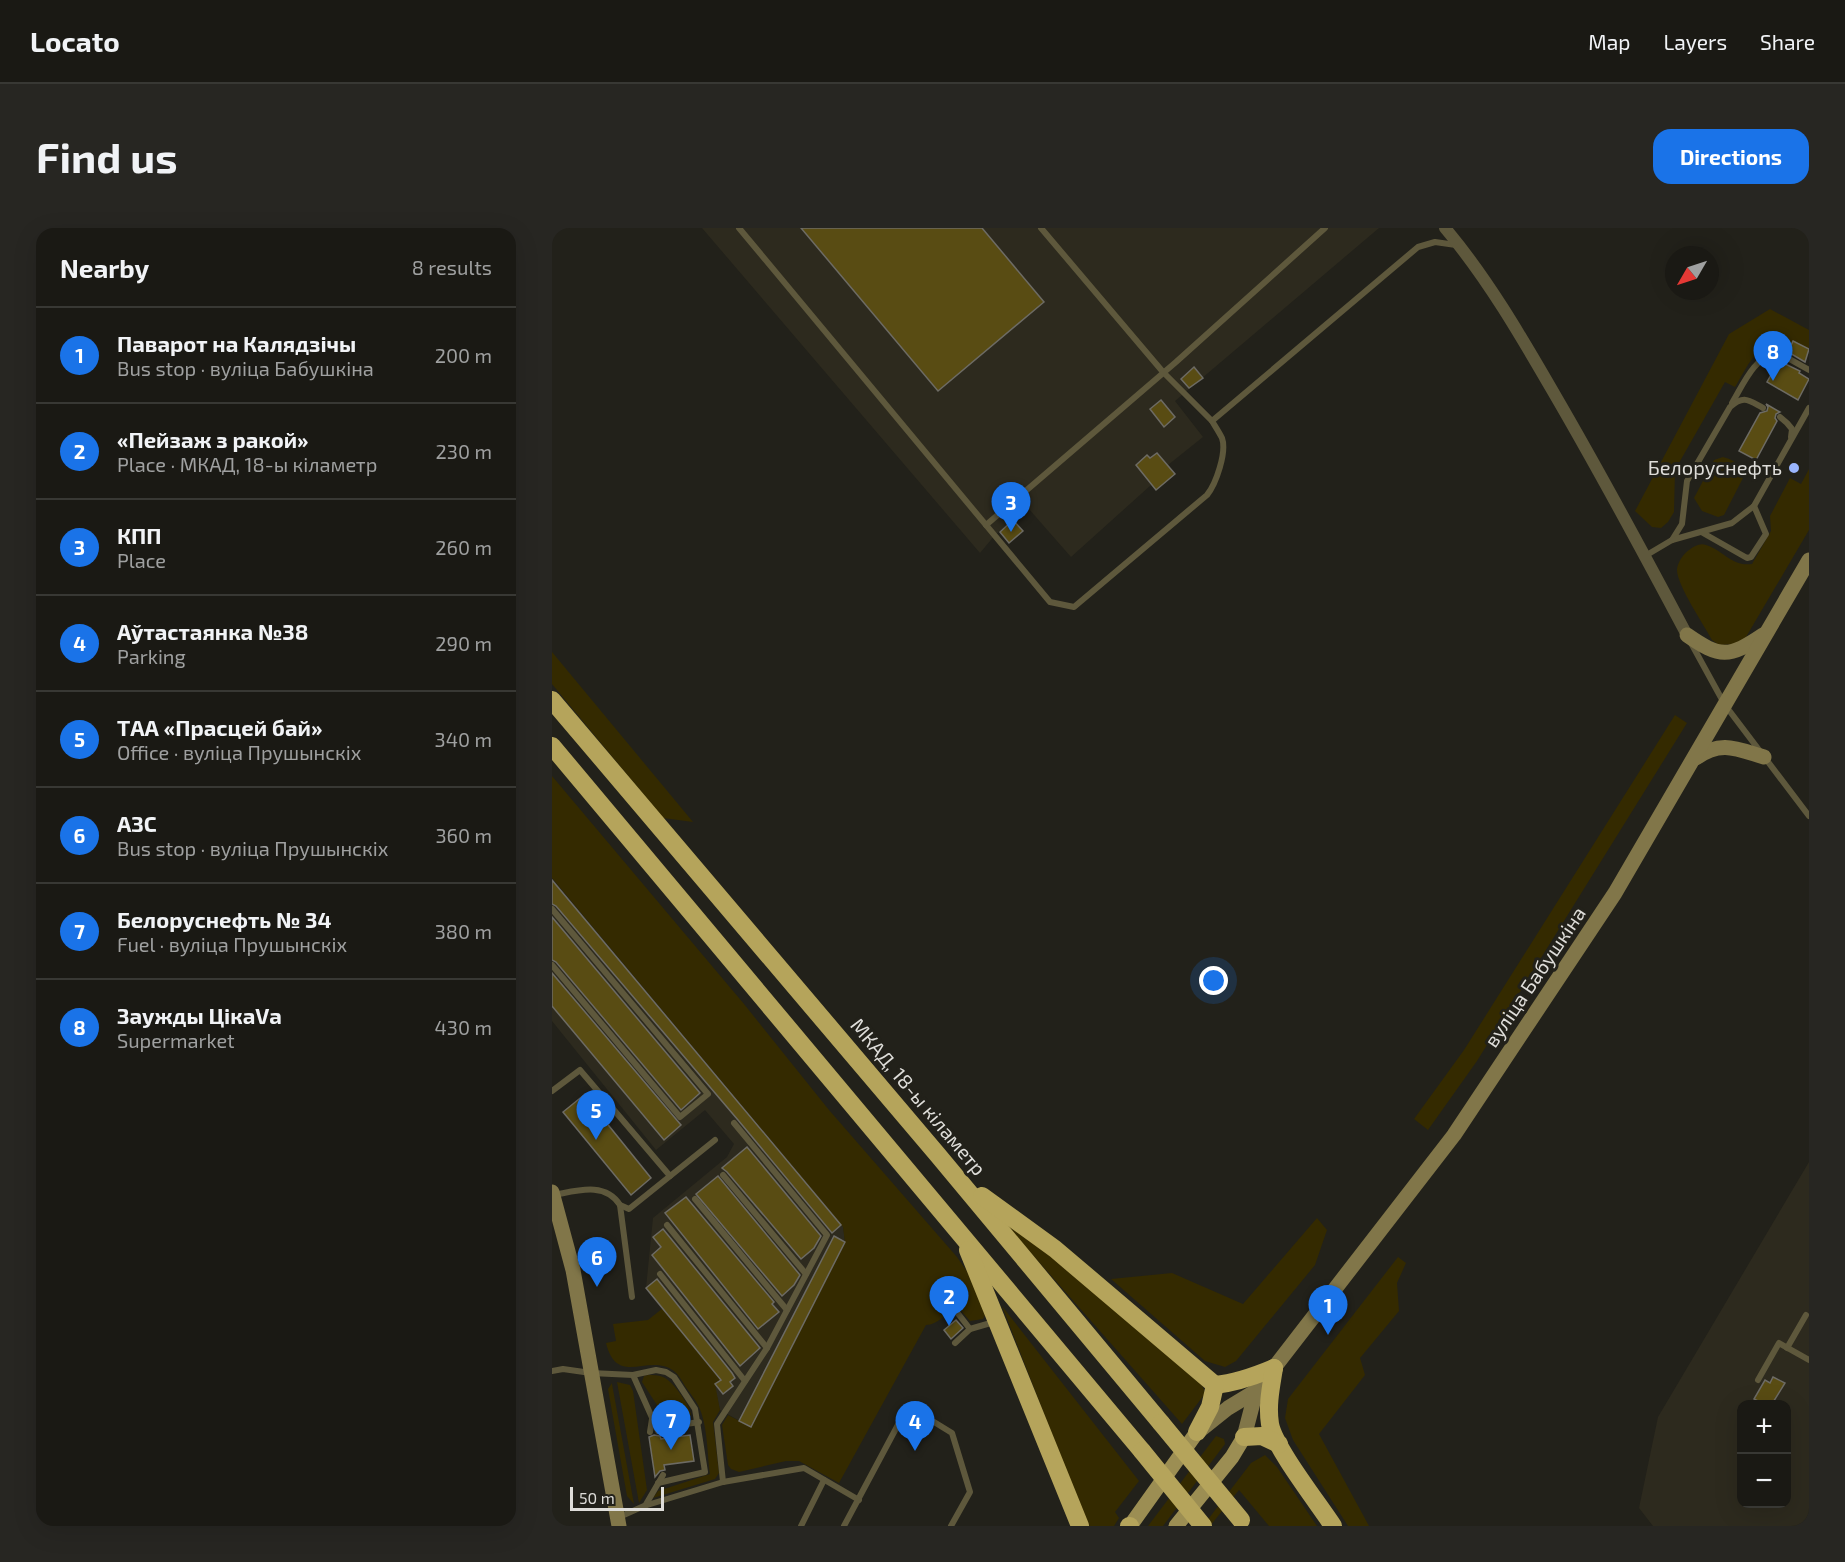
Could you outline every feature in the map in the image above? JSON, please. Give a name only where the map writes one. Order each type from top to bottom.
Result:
[{"type":"highway","name":"МКАД, 18-ы кіламетр","points":[[552,700],[937,1154],[1243,1523]]},
{"type":"highway","points":[[552,746],[960,1231],[1203,1526]]},
{"type":"highway","points":[[937,1154],[984,1198],[1055,1249],[1215,1385]]},
{"type":"highway","points":[[960,1231],[1080,1526]]},
{"type":"highway","points":[[1215,1385],[1238,1381],[1274,1368],[1269,1398],[1270,1425],[1279,1444],[1333,1526]]},
{"type":"highway","points":[[1197,1432],[1210,1407],[1215,1385]]},
{"type":"highway","points":[[1245,1437],[1262,1436],[1279,1444]]},
{"type":"main road","points":[[1130,1526],[1197,1432]]},
{"type":"main road","points":[[1176,1526],[1232,1457],[1245,1437]]},
{"type":"street","points":[[1445,228],[1510,319],[1596,465],[1687,635],[1709,650],[1724,653],[1748,645],[1766,633]]},
{"type":"street","name":"вуліца Бабушкіна","points":[[1197,1432],[1228,1407],[1256,1391],[1454,1135],[1616,893],[1809,560]]},
{"type":"street","points":[[1694,759],[1707,750],[1720,746],[1764,757]]},
{"type":"street","points":[[553,1194],[573,1270],[618,1522]]},
{"type":"street","name":"вуліца Бабушкіна","points":[[1245,1437],[1256,1391]]},
{"type":"lane","points":[[739,228],[1050,602],[1074,607],[1207,495],[1218,475],[1223,441],[1212,421],[1164,372],[1041,228]]},
{"type":"lane","points":[[986,525],[1164,372],[1325,228]]},
{"type":"lane","points":[[1212,421],[1418,247],[1435,242],[1459,245]]},
{"type":"lane","points":[[1672,540],[1682,524],[1687,481],[1751,371],[1769,354],[1777,352],[1809,370]]},
{"type":"lane","points":[[1730,407],[1738,400],[1748,399],[1763,408]]},
{"type":"lane","points":[[1645,556],[1672,540],[1732,523],[1754,506],[1809,408]]},
{"type":"lane","points":[[1780,417],[1792,429],[1791,441]]},
{"type":"lane","points":[[1703,533],[1747,558],[1751,557],[1766,534],[1754,506]]},
{"type":"lane","points":[[1687,635],[1725,705],[1809,816]]},
{"type":"lane","points":[[552,909],[708,1094],[680,1117],[552,965]]},
{"type":"lane","points":[[552,1091],[580,1070],[670,1176]]},
{"type":"lane","points":[[723,1482],[717,1424],[767,1348],[827,1235],[734,1123]]},
{"type":"lane","points":[[620,1205],[629,1209],[715,1140]]},
{"type":"lane","points":[[723,1175],[807,1274]]},
{"type":"lane","points":[[553,1194],[586,1189],[603,1190],[616,1199],[620,1205],[632,1297]]},
{"type":"lane","points":[[695,1199],[787,1310]]},
{"type":"lane","points":[[667,1225],[767,1348]]},
{"type":"lane","points":[[660,1274],[745,1381]]},
{"type":"lane","points":[[956,1311],[970,1329]]},
{"type":"lane","points":[[1787,1348],[1806,1315]]},
{"type":"lane","points":[[955,1343],[970,1329],[998,1321]]},
{"type":"lane","points":[[1758,1380],[1779,1343],[1809,1360]]},
{"type":"lane","points":[[552,1371],[563,1369],[633,1375],[656,1370],[674,1377],[695,1409],[699,1422],[705,1472],[659,1478],[644,1506]]},
{"type":"lane","points":[[633,1375],[652,1419],[654,1432]]},
{"type":"lane","points":[[844,1526],[909,1406],[952,1433],[970,1492],[951,1526]]},
{"type":"lane","points":[[652,1419],[667,1427],[699,1422]]},
{"type":"lane","points":[[618,1522],[644,1506],[723,1482],[804,1468],[859,1500]]},
{"type":"lane","points":[[801,1526],[824,1480]]},
{"type":"shaded area","points":[[702,228],[1379,228],[1175,401],[1203,437],[1168,465],[1175,474],[1156,490],[1151,485],[1071,557],[1028,508],[995,535],[980,553]]},
{"type":"shaded area","points":[[1770,309],[1809,330],[1809,349],[1793,340],[1789,348],[1768,348],[1755,356],[1735,387],[1725,382],[1675,470],[1674,512],[1661,528],[1652,527],[1635,511],[1729,334]]},
{"type":"shaded area","points":[[1723,457],[1736,463],[1744,476],[1724,515],[1718,517],[1702,511],[1694,498],[1714,460]]},
{"type":"shaded area","points":[[1809,469],[1809,530],[1746,637],[1736,644],[1719,645],[1712,640],[1681,584],[1677,569],[1680,561],[1689,550],[1702,544],[1712,547],[1733,561],[1752,564],[1771,531],[1770,516],[1790,478],[1801,484]]},
{"type":"shaded area","points":[[552,652],[693,822],[663,818],[552,684]]},
{"type":"shaded area","points":[[1675,715],[1687,723],[1477,1061],[1428,1130],[1414,1119],[1464,1050]]},
{"type":"shaded area","points":[[552,776],[744,1004],[829,1110],[957,1257],[971,1277],[985,1315],[983,1319],[970,1321],[956,1305],[939,1321],[926,1325],[839,1483],[799,1461],[786,1461],[739,1472],[731,1469],[728,1465],[722,1425],[728,1415],[751,1427],[845,1243],[843,1227],[552,878]]},
{"type":"shaded area","points":[[552,879],[843,1226],[845,1242],[751,1427],[720,1410],[714,1384],[720,1380],[646,1288],[653,1218],[727,1157],[734,1144],[705,1110],[656,1150],[552,1021]]},
{"type":"shaded area","points":[[1809,1162],[1809,1526],[1653,1526],[1639,1508],[1658,1417]]},
{"type":"shaded area","points":[[1317,1218],[1327,1230],[1315,1265],[1236,1361],[1225,1367],[1205,1361],[1111,1279],[1172,1273],[1243,1304]]},
{"type":"shaded area","points":[[1001,1219],[1069,1269],[1201,1384],[1204,1395],[1182,1424]]},
{"type":"shaded area","points":[[1398,1257],[1406,1263],[1397,1283],[1399,1311],[1360,1358],[1365,1375],[1319,1434],[1369,1526],[1348,1526],[1293,1440],[1285,1418],[1288,1399]]},
{"type":"shaded area","points":[[1002,1306],[1139,1481],[1115,1512],[1119,1518],[1114,1526],[1088,1526]]},
{"type":"shaded area","points":[[663,1308],[721,1379],[715,1384],[720,1410],[713,1422],[719,1473],[715,1479],[653,1498],[658,1491],[710,1474],[701,1413],[679,1376],[664,1366],[626,1367],[618,1364],[611,1356],[606,1343],[616,1341],[613,1324],[648,1320]]},
{"type":"shaded area","points":[[644,1376],[661,1376],[671,1383],[686,1404],[691,1414],[689,1418],[666,1419],[642,1382]]},
{"type":"shaded area","points":[[617,1382],[630,1385],[633,1391],[647,1490],[639,1503]]},
{"type":"shaded area","points":[[612,1383],[634,1504],[627,1496],[608,1389]]},
{"type":"shaded area","points":[[1216,1436],[1224,1439],[1225,1444],[1163,1526],[1148,1526]]},
{"type":"shaded area","points":[[1265,1455],[1277,1467],[1317,1526],[1269,1526],[1239,1490],[1210,1526],[1203,1526],[1251,1463]]},
{"type":"building","points":[[801,228],[982,228],[1044,302],[938,391]]},
{"type":"building","points":[[1793,341],[1809,349],[1805,362],[1788,352]]},
{"type":"building","points":[[1779,361],[1800,371],[1799,373],[1809,379],[1798,400],[1767,382]]},
{"type":"building","points":[[1194,367],[1203,378],[1189,388],[1181,379]]},
{"type":"building","points":[[1161,400],[1175,417],[1164,427],[1150,409]]},
{"type":"building","points":[[1766,404],[1780,412],[1776,414],[1777,421],[1756,460],[1739,451],[1760,413],[1767,411]]},
{"type":"building","points":[[1157,453],[1175,474],[1156,490],[1136,465],[1147,455],[1150,458]]},
{"type":"building","points":[[1013,520],[1023,531],[1009,543],[1000,532]]},
{"type":"building","points":[[552,880],[841,1225],[832,1233],[552,904]]},
{"type":"building","points":[[552,917],[700,1093],[681,1110],[552,960]]},
{"type":"building","points":[[552,973],[681,1125],[664,1140],[552,1006]]},
{"type":"building","points":[[584,1095],[651,1178],[631,1195],[563,1112]]},
{"type":"building","points":[[747,1147],[821,1236],[814,1248],[801,1259],[722,1168]]},
{"type":"building","points":[[718,1176],[800,1275],[794,1285],[782,1296],[696,1194]]},
{"type":"building","points":[[686,1197],[774,1302],[772,1304],[779,1312],[758,1329],[665,1213]]},
{"type":"building","points":[[663,1229],[760,1348],[740,1366],[652,1255],[661,1247],[653,1237]]},
{"type":"building","points":[[834,1236],[845,1242],[751,1427],[739,1421]]},
{"type":"building","points":[[657,1279],[735,1378],[730,1382],[733,1386],[723,1394],[715,1384],[721,1380],[646,1288]]},
{"type":"building","points":[[956,1320],[963,1328],[951,1339],[944,1330]]},
{"type":"building","points":[[1773,1377],[1785,1383],[1774,1400],[1754,1399],[1765,1380],[1770,1383]]},
{"type":"building","points":[[690,1435],[694,1461],[664,1465],[665,1470],[660,1471],[655,1477],[649,1437],[660,1436],[661,1439]]},
{"type":"place","name":"Заужды ЦікаVа","points":[[1773,381]]},
{"type":"place","name":"Белоруснефть","points":[[1794,468]]},
{"type":"place","name":"КПП","points":[[1011,532]]},
{"type":"place","name":"ТАА «Прасцей бай»","points":[[596,1140]]},
{"type":"place","name":"АЗС","points":[[597,1287]]},
{"type":"place","name":"«Пейзаж з ракой»","points":[[949,1326]]},
{"type":"place","name":"Паварот на Калядзічы","points":[[1328,1335]]},
{"type":"place","name":"Белоруснефть № 34","points":[[671,1450]]},
{"type":"place","name":"Аўтастаянка №38","points":[[915,1451]]}]
